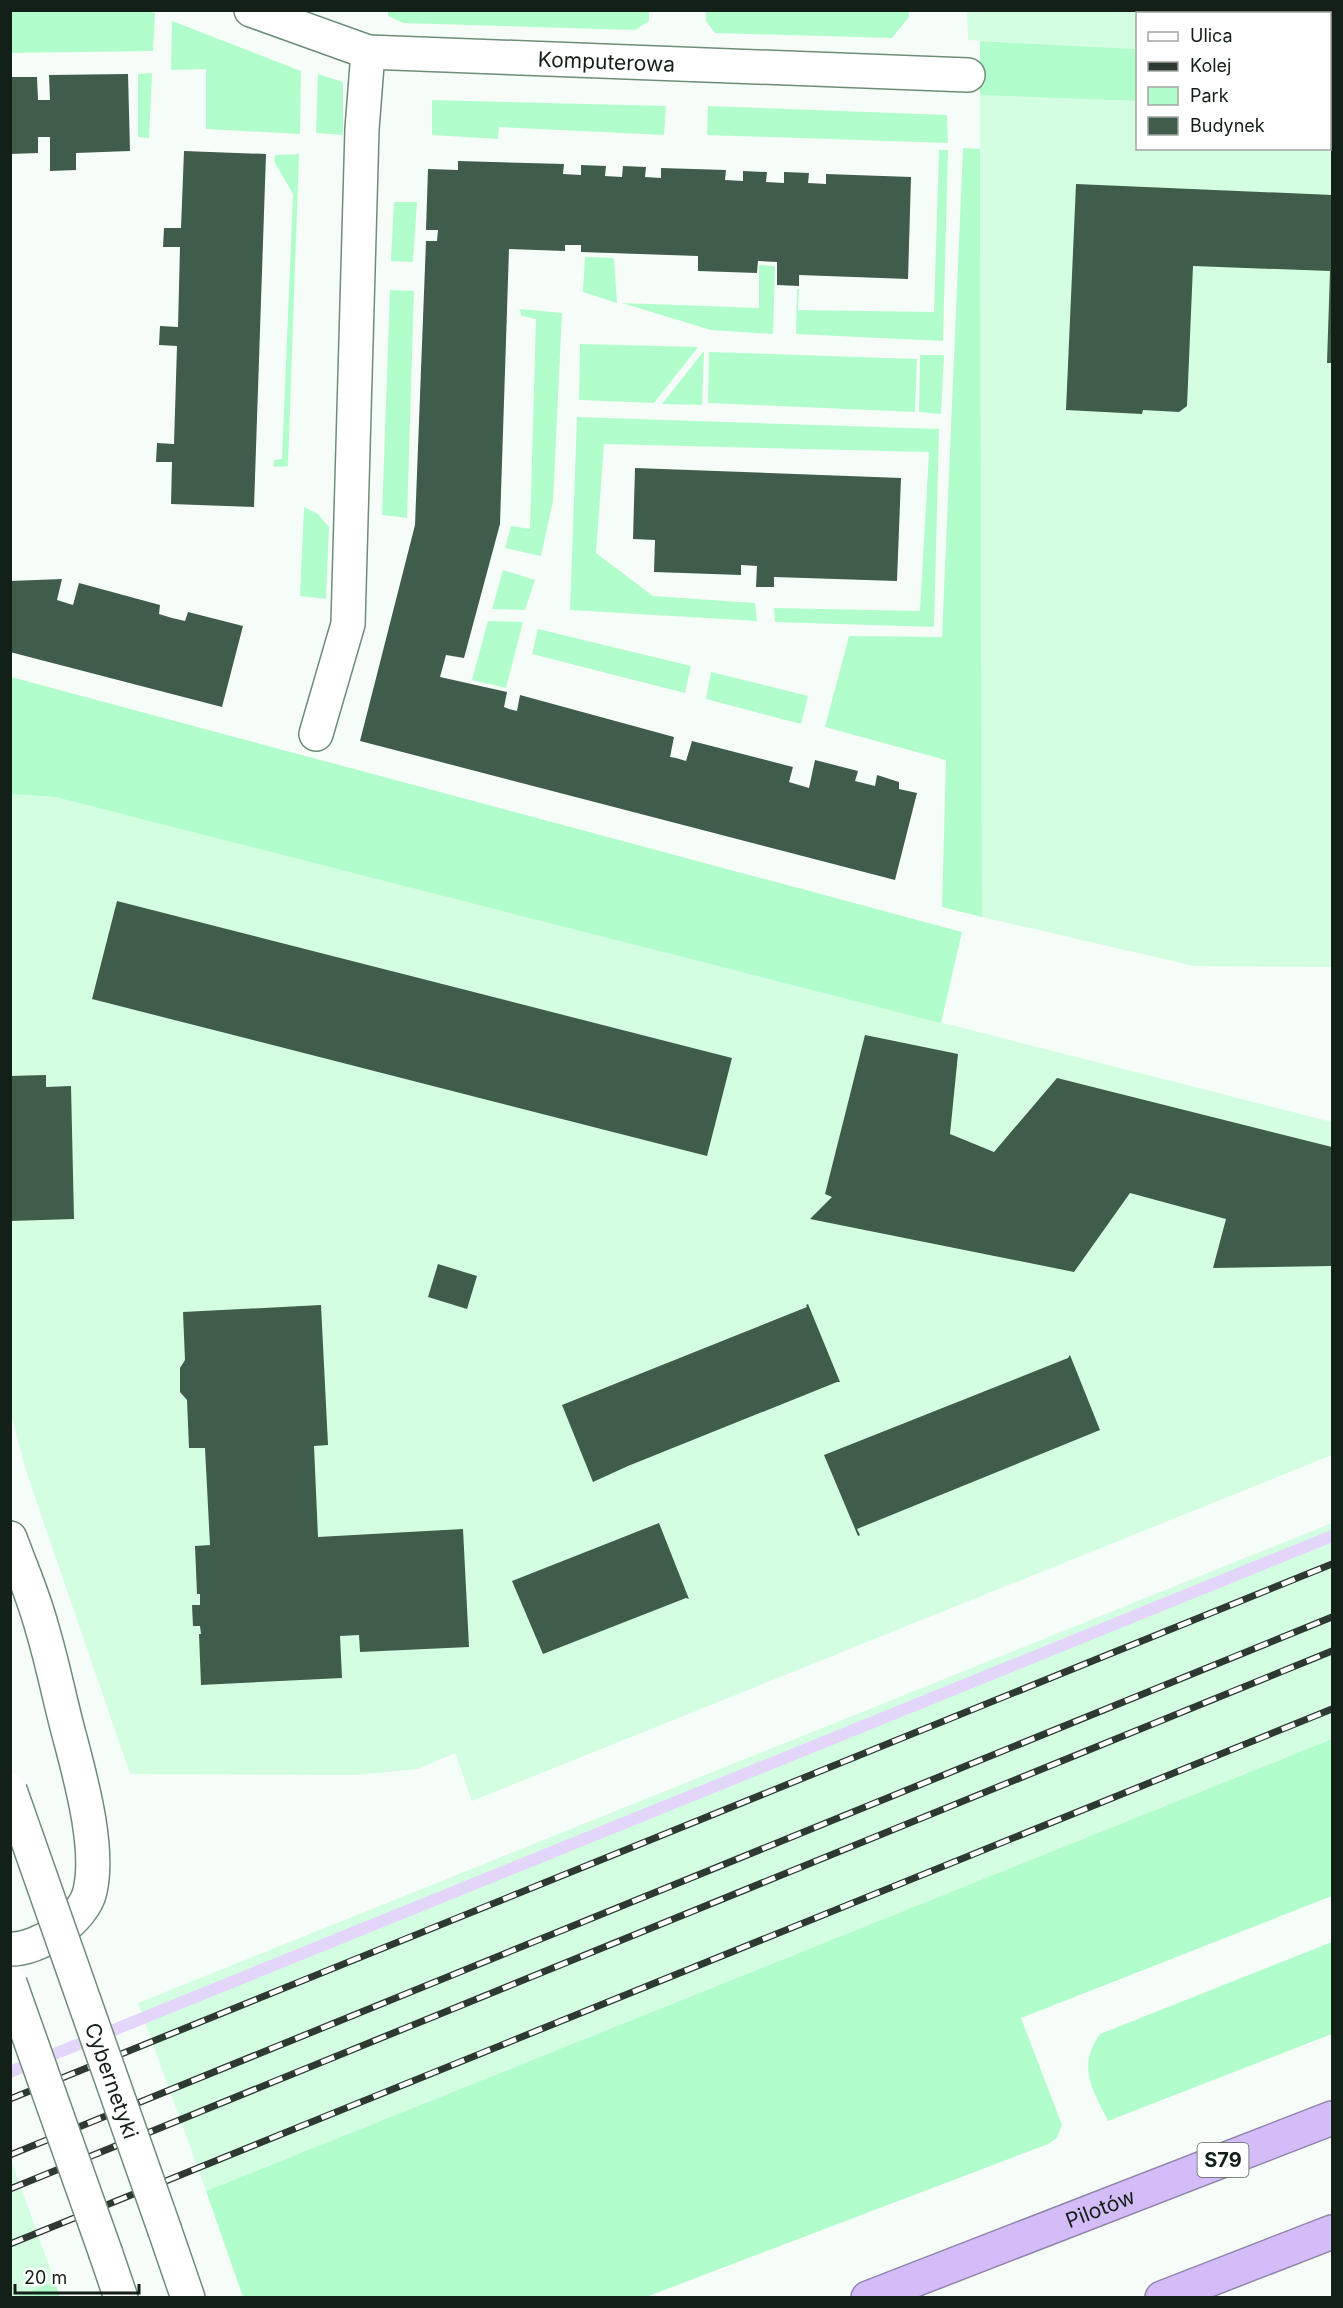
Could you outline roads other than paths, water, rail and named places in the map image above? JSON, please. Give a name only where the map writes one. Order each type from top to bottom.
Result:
[{"type":"highway","name":"Pilotów","points":[[868,2298],[1332,2118]]},
{"type":"highway","points":[[1162,2298],[1332,2232]]},
{"type":"street","name":"Komputerowa","points":[[251,10],[368,52],[968,75]]},
{"type":"street","points":[[316,734],[348,624],[362,129],[368,52]]},
{"type":"street","points":[[10,1538],[42,1626],[88,1819],[92,1869],[90,1891],[85,1904],[74,1918],[58,1931],[32,1946],[10,1949]]},
{"type":"street","name":"Cybernetyki","points":[[10,1790],[188,2298]]},
{"type":"street","points":[[10,1983],[121,2298]]},
{"type":"waterway","points":[[10,2072],[1332,1536]]},
{"type":"railway","points":[[10,2099],[1332,1564]]},
{"type":"railway","points":[[10,2155],[1332,1617]]},
{"type":"railway","points":[[10,2189],[1332,1651]]},
{"type":"railway","points":[[10,2244],[1332,1709]]}]
